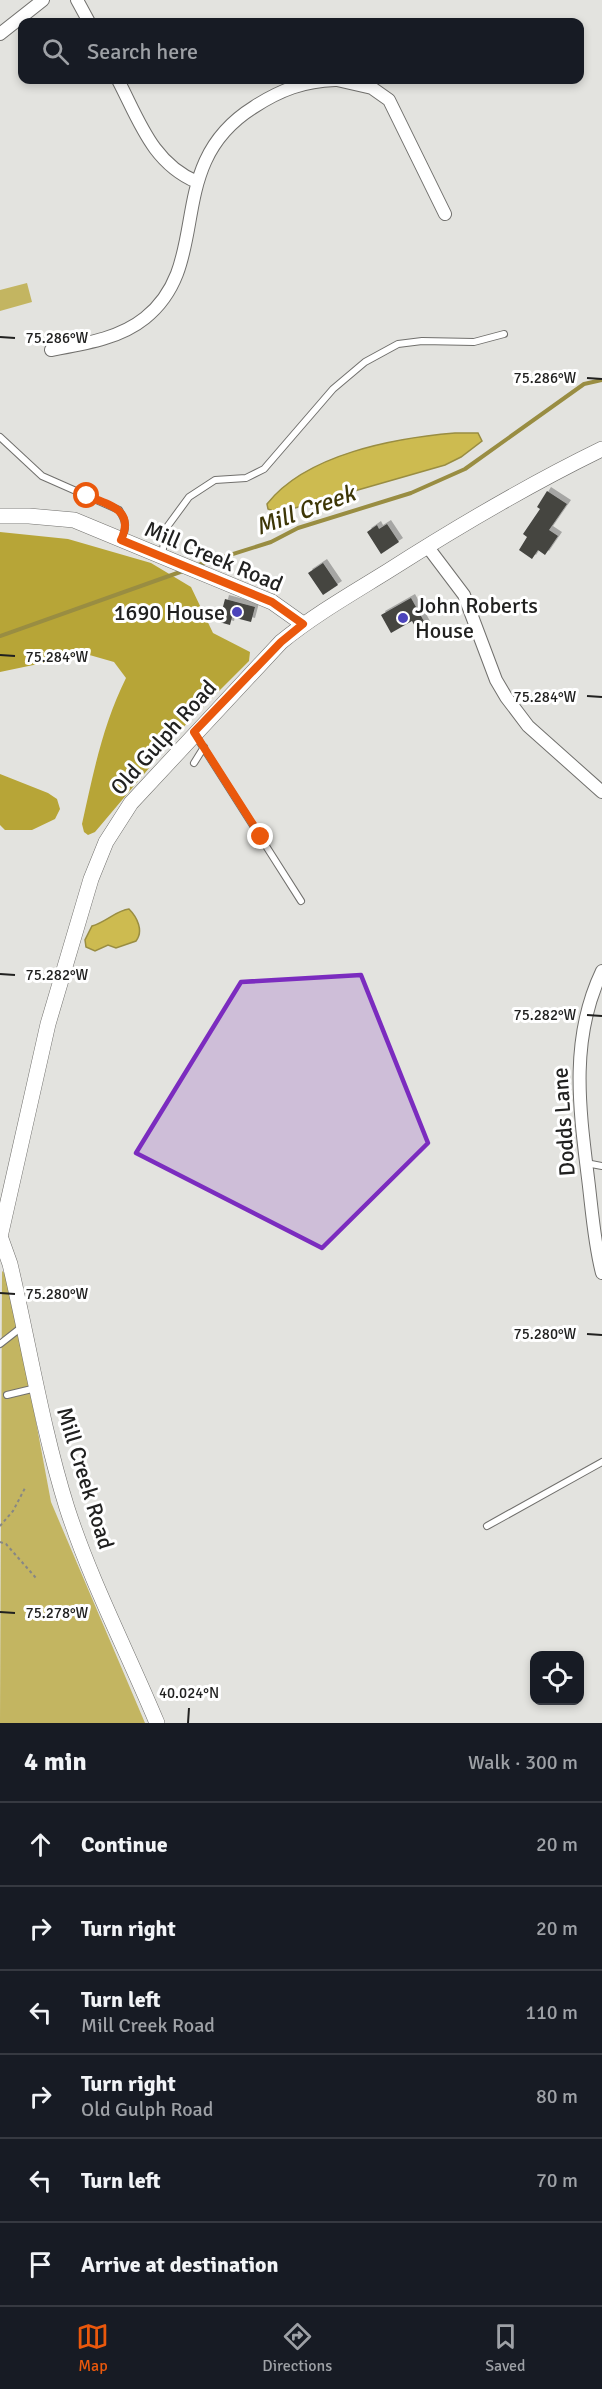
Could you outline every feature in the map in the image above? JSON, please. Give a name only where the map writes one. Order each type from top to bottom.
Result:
[{"type":"street","points":[[20,18],[43,0]]},
{"type":"street","points":[[77,0],[87,18]]},
{"type":"street","points":[[0,34],[18,20]]},
{"type":"street","points":[[120,84],[157,154],[181,175],[197,182]]},
{"type":"street","points":[[51,350],[106,338],[128,329],[161,302],[181,265],[197,182],[206,156],[217,139],[240,116],[298,84]]},
{"type":"street","points":[[354,84],[372,88],[389,100],[446,214]]},
{"type":"street","name":"Old Gulph Road","points":[[0,1236],[48,1024],[91,879],[106,842],[131,803],[194,732],[281,642],[303,624],[428,546],[551,474],[602,449]]},
{"type":"street","name":"Mill Creek Road","points":[[0,516],[74,520],[168,561],[272,602],[303,624]]},
{"type":"street","points":[[428,546],[464,595],[496,680],[506,697],[528,726],[602,792]]},
{"type":"street","name":"Dodds Lane","points":[[602,971],[591,993],[580,1040],[579,1098],[602,1273]]},
{"type":"street","name":"Mill Creek Road","points":[[0,1236],[10,1264],[55,1467],[82,1550],[157,1723]]},
{"type":"lane","points":[[168,561],[167,527],[189,497],[215,480],[246,478],[264,469],[333,390],[365,362],[398,344],[422,340],[474,342],[504,334]]},
{"type":"lane","points":[[0,437],[42,476],[119,510],[125,520],[126,529],[121,540]]},
{"type":"lane","points":[[194,732],[301,901]]},
{"type":"lane","points":[[194,763],[204,747]]},
{"type":"lane","points":[[586,1162],[602,1166]]},
{"type":"lane","points":[[0,1344],[23,1326]]},
{"type":"lane","points":[[7,1395],[36,1388]]},
{"type":"lane","points":[[487,1526],[602,1462]]},
{"type":"path","points":[[0,1526],[13,1511],[25,1488]]},
{"type":"path","points":[[0,1542],[36,1578]]},
{"type":"highlighted area","points":[[361,975],[428,1143],[322,1248],[136,1153],[241,982]]},
{"type":"shaded area","points":[[27,283],[32,302],[0,311],[0,290]]},
{"type":"shaded area","points":[[455,433],[478,433],[482,441],[461,457],[445,465],[295,508],[273,511],[268,509],[267,504],[284,487],[304,473],[328,461],[379,444]]},
{"type":"shaded area","points":[[0,532],[68,539],[151,563],[191,587],[213,633],[250,652],[249,661],[188,722],[95,832],[88,835],[84,832],[82,824],[95,768],[111,713],[126,678],[114,662],[86,654],[0,672]]},
{"type":"shaded area","points":[[0,774],[48,793],[57,799],[60,809],[55,819],[32,830],[5,830],[0,825]]},
{"type":"shaded area","points":[[129,909],[138,924],[139,933],[136,941],[116,948],[108,945],[95,951],[86,947],[85,940],[92,926]]},
{"type":"shaded area","points":[[2,1271],[9,1277],[51,1502],[145,1723],[0,1723]]},
{"type":"building","points":[[547,491],[567,504],[549,530],[558,536],[545,555],[538,550],[532,559],[519,550],[527,537],[523,534],[540,509],[537,507]]},
{"type":"building","points":[[387,524],[399,542],[381,554],[367,532],[377,525],[379,529]]},
{"type":"building","points":[[323,563],[338,585],[323,595],[308,573]]},
{"type":"building","name":"John Roberts House","points":[[411,598],[426,625],[417,630],[412,621],[391,633],[381,615]]},
{"type":"building","name":"1690 House","points":[[225,599],[255,607],[251,622],[232,617],[230,625],[219,622]]},
{"type":"waterway","name":"Mill Creek","points":[[198,565],[271,542],[298,528],[411,493],[465,469],[584,384],[602,380]]},
{"type":"waterway","name":"Mill Creek","points":[[0,636],[183,571]]},
{"type":"place","name":"1690 House","points":[[237,612]]},
{"type":"place","name":"John Roberts House","points":[[403,618]]},
{"type":"route","points":[[87,496],[119,510],[125,520],[126,529],[121,540],[272,602],[303,624],[281,642],[194,732],[261,837]]}]
